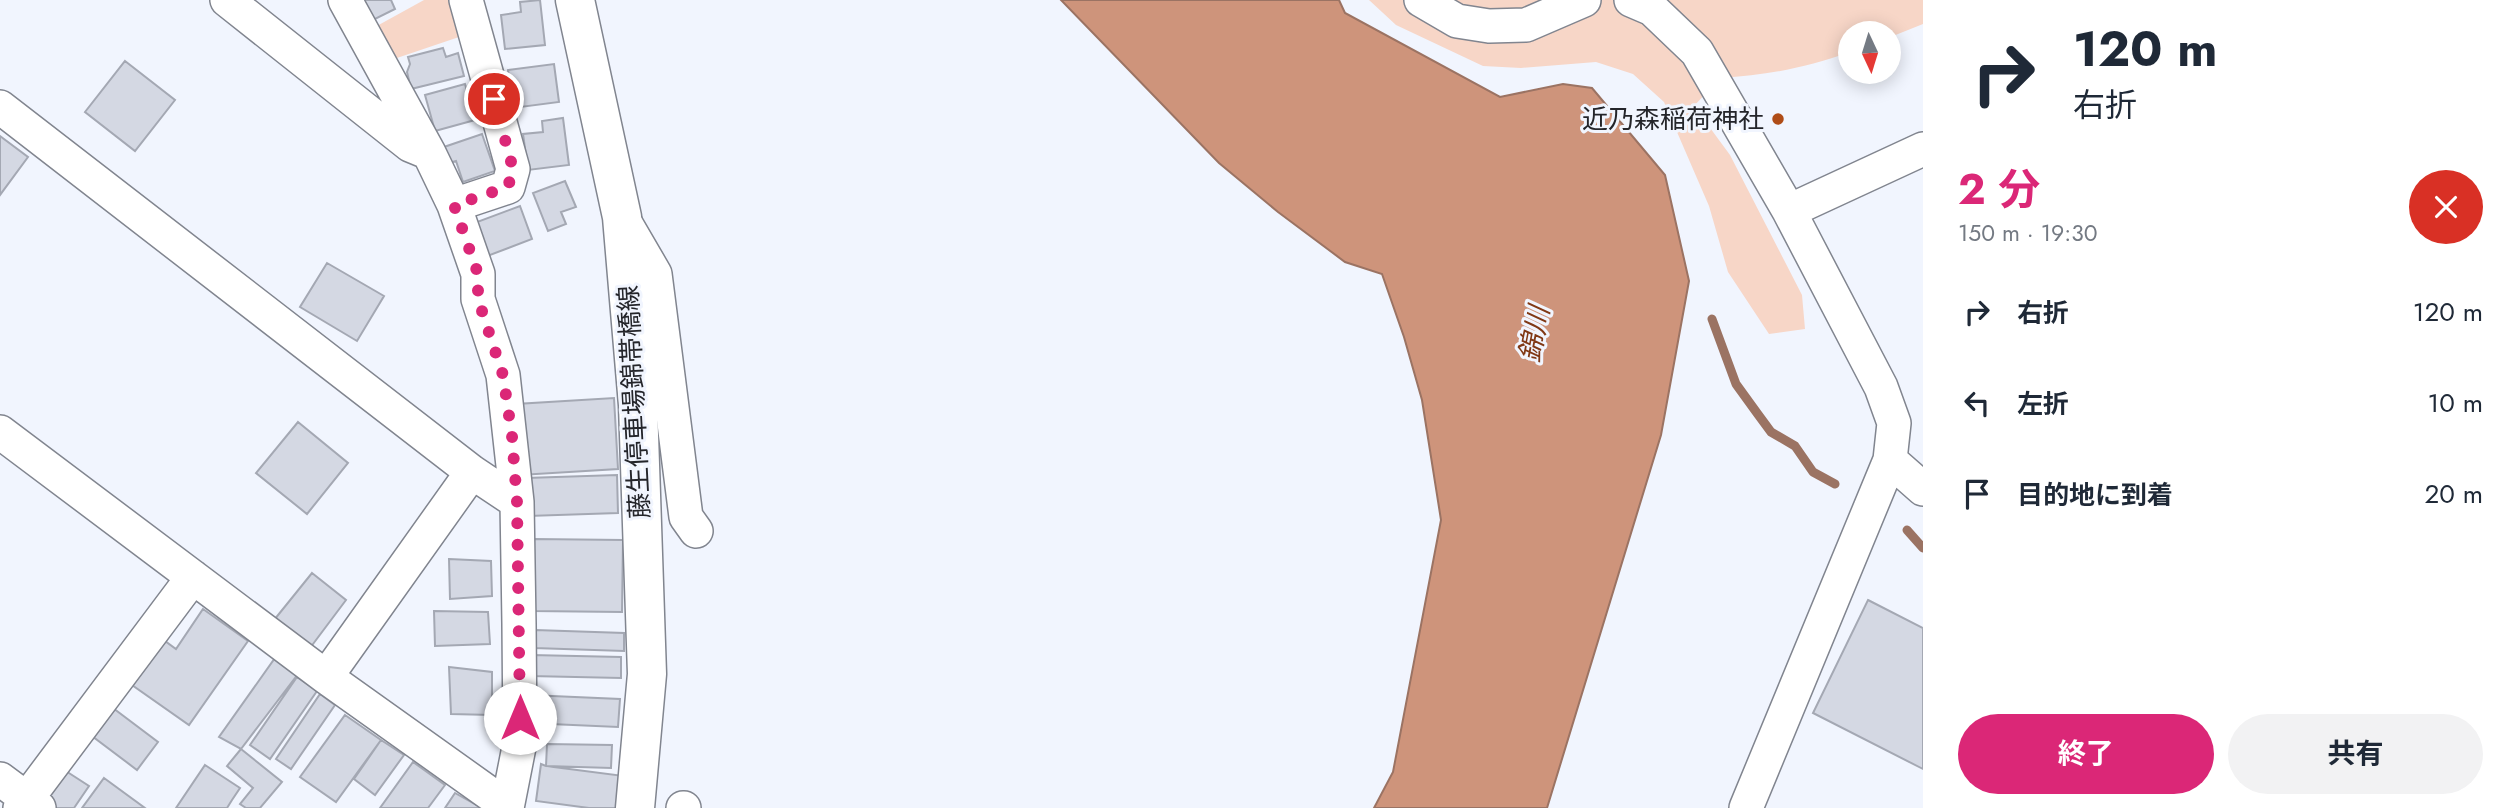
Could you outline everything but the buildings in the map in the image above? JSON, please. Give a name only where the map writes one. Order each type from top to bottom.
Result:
[{"type":"main road","name":"藤生停車場錦帯橋線","points":[[575,0],[622,217],[638,405],[647,674],[635,808]]},
{"type":"street","points":[[227,0],[410,145],[429,153]]},
{"type":"street","points":[[0,432],[326,677],[507,807],[520,742],[517,502],[503,375],[478,299],[478,274],[454,205],[429,153],[345,0]]},
{"type":"street","points":[[454,205],[508,187],[513,169],[466,0]]},
{"type":"street","points":[[1422,0],[1457,21],[1489,26],[1526,25],[1584,0]]},
{"type":"street","points":[[1631,0],[1652,9],[1698,52],[1789,211],[1881,387],[1894,423],[1890,460],[1746,808]]},
{"type":"street","points":[[0,107],[472,472],[517,502]]},
{"type":"street","points":[[1789,211],[1923,149]]},
{"type":"street","points":[[622,217],[655,274],[686,517],[696,531]]},
{"type":"street","points":[[1890,460],[1923,489]]},
{"type":"street","points":[[326,677],[472,472]]},
{"type":"street","points":[[0,779],[29,805],[193,577]]},
{"type":"shaded area","points":[[424,0],[450,0],[462,36],[391,60],[375,27]]},
{"type":"shaded area","points":[[1369,0],[1923,0],[1923,24],[1901,33],[1901,21],[1838,21],[1838,56],[1786,70],[1720,78],[1694,106],[1730,155],[1802,295],[1805,329],[1769,334],[1728,272],[1709,206],[1664,102],[1633,74],[1596,62],[1521,68],[1483,66],[1396,25]]},
{"type":"water","name":"錦川","points":[[1061,0],[1339,0],[1345,13],[1500,97],[1563,84],[1592,88],[1665,175],[1689,281],[1661,435],[1547,808],[1374,808],[1393,772],[1441,520],[1422,400],[1382,274],[1345,262],[1219,163]]},
{"type":"waterway","points":[[1712,319],[1736,384],[1771,432],[1795,446],[1813,472],[1835,484]]},
{"type":"waterway","points":[[1907,530],[1923,548]]},
{"type":"place","name":"近乃森稲荷神社","points":[[1778,119]]},
{"type":"route","points":[[494,99],[513,169],[508,187],[454,205],[478,274],[478,299],[503,375],[512,436],[517,502],[520,718]]}]
